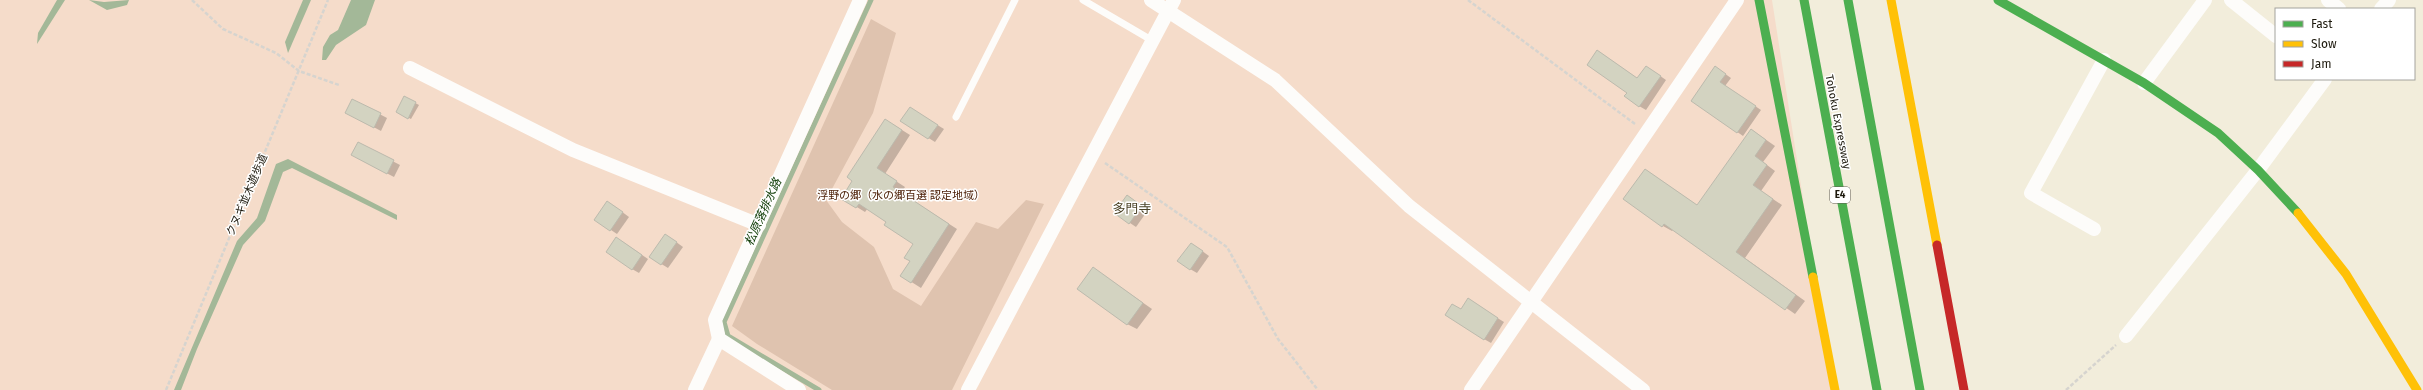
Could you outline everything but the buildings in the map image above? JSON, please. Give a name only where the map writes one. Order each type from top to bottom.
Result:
[{"type":"main road","points":[[1759,0],[1835,390]]},
{"type":"main road","name":"Tohoku Expressway","points":[[1804,0],[1877,390]]},
{"type":"main road","points":[[1848,0],[1920,390]]},
{"type":"main road","points":[[1891,0],[1964,390]]},
{"type":"main road","points":[[1998,0],[2144,83],[2218,133],[2258,170],[2307,222],[2346,274],[2417,390]]},
{"type":"street","points":[[694,390],[719,339],[716,320],[860,0]]},
{"type":"street","points":[[1150,0],[1172,5],[1275,80],[1409,206],[1643,390]]},
{"type":"street","points":[[1471,390],[1737,0]]},
{"type":"street","points":[[2144,83],[2205,0]]},
{"type":"street","points":[[2231,0],[2275,35]]},
{"type":"street","points":[[2328,0],[2338,8]]},
{"type":"street","points":[[2382,8],[2389,0]]},
{"type":"street","points":[[968,390],[1172,5]]},
{"type":"street","points":[[2094,229],[2031,193],[2104,60]]},
{"type":"street","points":[[410,68],[573,150],[759,225]]},
{"type":"street","points":[[2126,336],[2258,170],[2324,80]]},
{"type":"street","points":[[719,339],[800,390]]},
{"type":"lane","points":[[956,117],[1015,0]]},
{"type":"lane","points":[[1083,0],[1153,41]]},
{"type":"path","points":[[193,0],[223,29],[276,53],[299,71],[339,84]]},
{"type":"path","name":"クヌギ並木遊歩道","points":[[166,390],[328,0]]},
{"type":"path","points":[[1468,0],[1647,133]]},
{"type":"path","points":[[1093,155],[1227,247],[1278,339],[1318,390]]},
{"type":"path","points":[[2066,390],[2126,336]]},
{"type":"green space","name":"浮野の郷（水の郷百選 認定地域）","points":[[0,0],[1772,0],[1833,390],[0,390]]},
{"type":"shaded area","points":[[57,0],[65,0],[37,44],[38,33]]},
{"type":"shaded area","points":[[89,0],[104,2],[129,0],[127,5],[107,10]]},
{"type":"shaded area","points":[[303,0],[311,0],[288,53],[285,42]]},
{"type":"shaded area","points":[[351,0],[375,0],[366,25],[336,45],[326,60],[322,60],[323,47],[330,35],[338,30]]},
{"type":"shaded area","points":[[871,19],[896,33],[873,113],[826,200],[842,222],[874,247],[893,289],[921,306],[976,222],[998,229],[1026,200],[1044,204],[952,390],[832,390],[757,344],[732,326]]},
{"type":"shaded area","points":[[288,159],[397,215],[397,220],[292,168],[283,172],[265,221],[243,245],[197,349],[181,390],[174,390],[237,241],[257,218],[276,164]]},
{"type":"waterway","name":"松原落排水路","points":[[819,390],[728,336],[724,322],[871,0]]},
{"type":"traffic: fast","points":[[1759,0],[1813,277]]},
{"type":"traffic: fast","points":[[1804,0],[1877,390]]},
{"type":"traffic: fast","points":[[1848,0],[1920,390]]},
{"type":"traffic: fast","points":[[1998,0],[2144,83],[2218,133],[2258,170],[2298,213]]},
{"type":"traffic: slow","points":[[1891,0],[1937,245]]},
{"type":"traffic: slow","points":[[2298,213],[2346,274],[2417,390]]},
{"type":"traffic: slow","points":[[1813,277],[1835,390]]},
{"type":"traffic: jam","points":[[1937,245],[1964,390]]},
{"type":"district","name":"多門寺","points":[[1132,208]]}]
